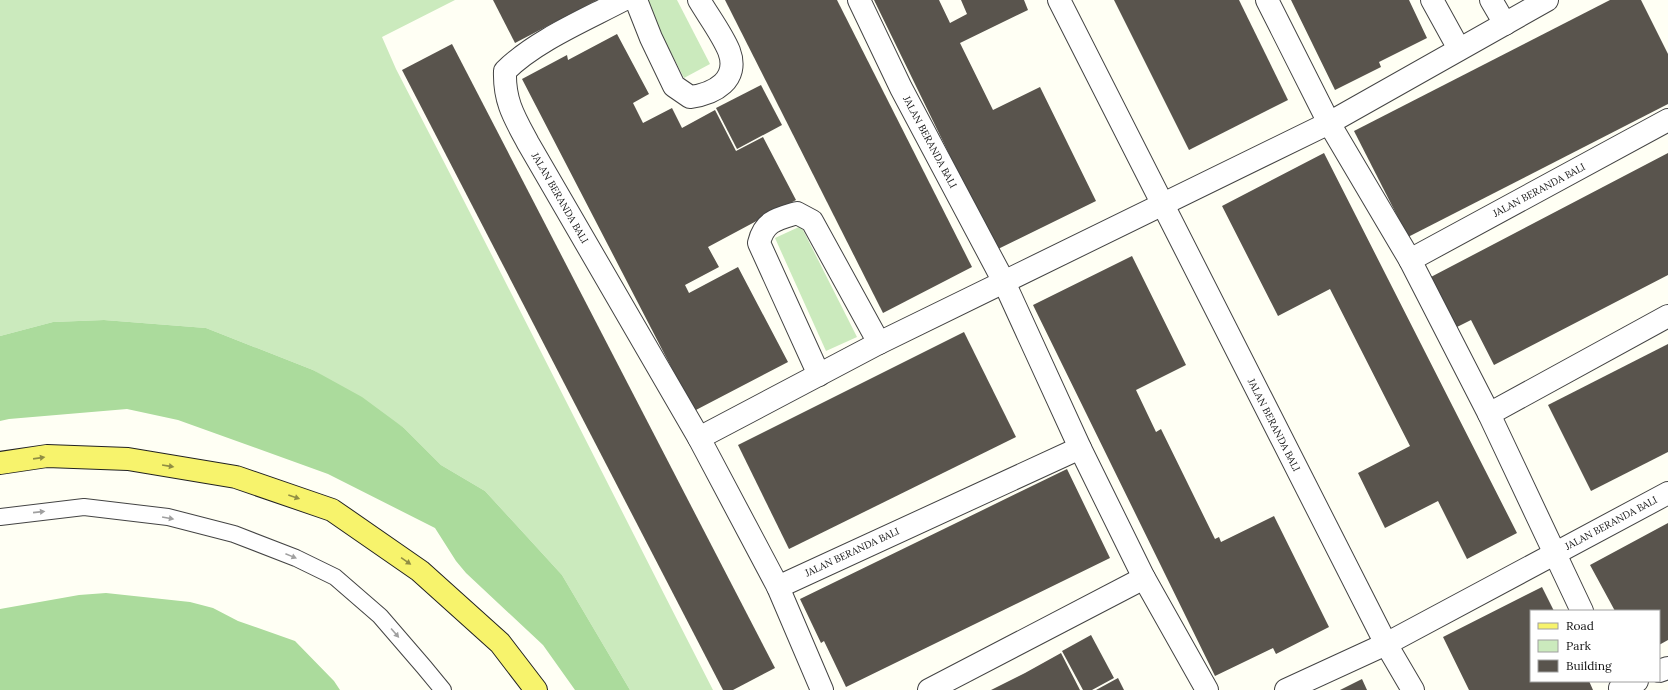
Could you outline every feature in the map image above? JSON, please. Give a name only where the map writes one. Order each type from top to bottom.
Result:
[{"type":"main road","points":[[0,463],[47,456],[128,460],[236,477],[332,510],[420,571],[500,643],[536,690]]},
{"type":"street","name":"JALAN BERANDA BALI","points":[[622,0],[552,37],[515,61],[505,71],[505,88],[510,110],[699,438],[778,587],[1080,448]]},
{"type":"street","points":[[636,0],[651,38],[674,86],[690,97],[704,95],[718,89],[727,79],[731,67],[729,52],[699,0]]},
{"type":"street","name":"JALAN BERANDA BALI","points":[[859,0],[901,88],[1004,282],[1080,448],[1144,578],[1207,690]]},
{"type":"street","name":"JALAN BERANDA BALI","points":[[1059,0],[1386,644],[1413,690]]},
{"type":"street","name":"JALAN BERANDA BALI","points":[[1267,0],[1329,123],[1410,260],[1489,414],[1582,610]]},
{"type":"street","points":[[1432,0],[1459,49]]},
{"type":"street","points":[[1491,0],[1505,24]]},
{"type":"street","points":[[699,438],[879,344],[1163,206],[1329,123],[1547,0]]},
{"type":"street","name":"JALAN BERANDA BALI","points":[[1410,260],[1668,120]]},
{"type":"street","points":[[819,375],[759,243],[762,232],[774,220],[797,213],[812,221],[879,344]]},
{"type":"street","points":[[1489,414],[1668,316]]},
{"type":"street","name":"JALAN BERANDA BALI","points":[[1286,690],[1386,644],[1668,493]]},
{"type":"street","points":[[929,690],[1144,578]]},
{"type":"street","points":[[778,587],[822,690]]},
{"type":"lane","points":[[0,517],[84,507],[168,517],[248,539],[296,558],[335,577],[380,616],[443,690]]},
{"type":"green space","points":[[0,0],[455,0],[382,37],[396,69],[713,690],[630,690],[562,575],[485,491],[441,465],[404,428],[313,370],[206,328],[104,320],[53,322],[0,336]]},
{"type":"green space","points":[[649,0],[677,0],[710,64],[684,78],[645,2]]},
{"type":"green space","points":[[801,226],[857,337],[826,351],[775,238]]},
{"type":"green space","points":[[104,320],[206,328],[313,370],[362,397],[404,428],[441,465],[485,491],[562,575],[630,690],[575,690],[543,645],[466,573],[456,561],[435,528],[328,474],[178,420],[127,409],[0,421],[0,336],[53,322]]},
{"type":"green space","points":[[106,593],[190,602],[213,608],[238,621],[295,641],[334,681],[340,690],[0,690],[0,609],[79,595]]},
{"type":"building","points":[[493,0],[597,0],[515,43]]},
{"type":"building","points":[[725,0],[837,0],[972,267],[883,313]]},
{"type":"building","points":[[874,0],[939,0],[950,23],[967,14],[961,0],[1024,0],[1028,10],[960,43],[993,110],[1040,87],[1096,201],[996,250]]},
{"type":"building","points":[[1114,0],[1239,0],[1288,100],[1189,150]]},
{"type":"building","points":[[1291,0],[1409,0],[1427,38],[1379,62],[1381,67],[1335,90]]},
{"type":"building","points":[[1610,0],[1641,0],[1668,54],[1668,104],[1408,237],[1354,131]]},
{"type":"building","points":[[617,34],[649,94],[633,103],[643,123],[672,108],[682,128],[715,110],[736,151],[763,137],[796,200],[708,247],[719,267],[685,285],[689,293],[738,267],[788,362],[694,411],[522,79],[567,55],[568,60]]},
{"type":"building","points":[[452,44],[775,668],[733,690],[723,690],[402,70]]},
{"type":"building","points":[[761,85],[782,125],[737,149],[716,108]]},
{"type":"building","points":[[1324,153],[1517,533],[1467,559],[1438,501],[1385,528],[1358,473],[1410,446],[1330,289],[1278,316],[1222,206]]},
{"type":"building","points":[[1668,153],[1668,275],[1494,365],[1471,320],[1455,328],[1429,278]]},
{"type":"building","points":[[1132,256],[1186,365],[1136,390],[1156,432],[1161,429],[1215,539],[1219,537],[1221,542],[1274,516],[1329,627],[1276,654],[1273,648],[1215,676],[1033,305]]},
{"type":"building","points":[[964,332],[1016,437],[789,549],[738,445]]},
{"type":"building","points":[[1668,344],[1668,452],[1591,491],[1548,405]]},
{"type":"building","points":[[1067,469],[1110,558],[846,687],[824,641],[821,643],[800,599]]},
{"type":"building","points":[[1668,523],[1668,640],[1660,644],[1660,610],[1614,610],[1590,565]]},
{"type":"building","points":[[1542,587],[1554,610],[1530,610],[1530,682],[1589,682],[1593,690],[1469,690],[1443,637]]},
{"type":"building","points":[[1091,635],[1114,678],[1092,690],[1083,690],[1062,651]]},
{"type":"building","points":[[1061,653],[1080,690],[991,690],[1025,673]]},
{"type":"building","points":[[1118,678],[1124,690],[1096,690]]},
{"type":"building","points":[[1362,679],[1367,690],[1340,690]]}]
